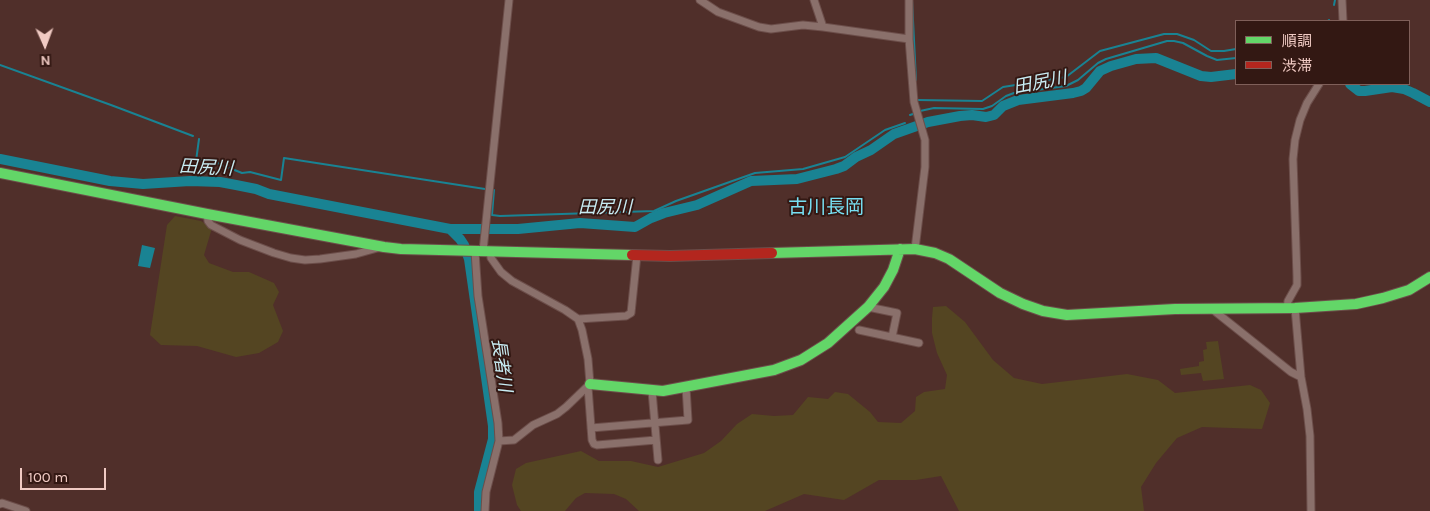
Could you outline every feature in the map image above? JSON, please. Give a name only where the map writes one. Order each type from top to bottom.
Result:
[{"type":"street","points":[[485,511],[486,492],[498,441],[498,423],[478,296],[476,251],[484,236],[509,0]]},
{"type":"street","points":[[700,0],[718,12],[759,27],[771,29],[803,25],[823,26],[909,39]]},
{"type":"street","points":[[814,0],[823,26]]},
{"type":"street","points":[[909,0],[909,39],[914,102],[925,140],[925,167],[915,249]]},
{"type":"street","points":[[1342,0],[1343,20]]},
{"type":"street","points":[[1311,511],[1310,436],[1291,308],[1288,301],[1297,285],[1293,159],[1295,140],[1307,103],[1318,85]]},
{"type":"street","points":[[0,173],[384,247],[420,250],[701,256],[915,249],[935,253],[949,259],[1000,293],[1023,304],[1043,311],[1067,314],[1291,308],[1356,304],[1408,290],[1430,278]]},
{"type":"street","points":[[207,214],[211,225],[240,240],[291,258],[320,260],[384,247]]},
{"type":"street","points":[[498,441],[514,440],[533,425],[562,411],[589,386],[663,391],[774,370],[812,354],[847,327],[884,288],[900,249]]},
{"type":"street","points":[[476,251],[491,258],[501,272],[512,281],[578,318],[626,316],[631,313],[637,255]]},
{"type":"street","points":[[868,307],[897,313],[892,337]]},
{"type":"street","points":[[1211,309],[1301,377]]},
{"type":"street","points":[[578,318],[588,359],[591,428],[594,444],[656,440]]},
{"type":"street","points":[[859,330],[918,343]]},
{"type":"street","points":[[591,428],[688,420],[686,387]]},
{"type":"street","points":[[652,391],[658,460]]},
{"type":"street","points":[[0,504],[26,511]]},
{"type":"shaded area","points":[[175,216],[201,221],[212,228],[204,255],[209,263],[233,272],[249,272],[274,283],[279,292],[273,305],[283,331],[278,342],[259,353],[236,357],[197,346],[161,345],[150,335],[167,225]]},
{"type":"shaded area","points":[[946,306],[965,322],[993,360],[1014,378],[1042,384],[1127,374],[1158,380],[1175,393],[1250,385],[1261,390],[1270,403],[1262,429],[1202,427],[1177,438],[1156,463],[1141,487],[1144,511],[959,511],[941,476],[916,480],[879,480],[844,500],[804,494],[765,511],[639,511],[626,499],[614,494],[585,493],[576,498],[565,511],[521,511],[517,505],[512,485],[516,469],[526,463],[581,451],[599,461],[631,461],[658,467],[704,453],[721,441],[737,424],[752,414],[793,415],[808,397],[828,399],[835,392],[848,394],[870,412],[878,422],[901,423],[915,411],[916,397],[924,392],[945,389],[947,375],[937,353],[932,333],[932,318],[933,307]]},
{"type":"shaded area","points":[[1218,341],[1224,379],[1203,381],[1201,373],[1181,375],[1180,369],[1199,366],[1199,362],[1204,361],[1203,350],[1207,349],[1206,342]]},
{"type":"water","points":[[142,245],[155,248],[150,268],[138,266]]},
{"type":"waterway","points":[[912,0],[916,80]]},
{"type":"waterway","points":[[1334,5],[1335,0]]},
{"type":"waterway","points":[[917,100],[982,101],[1003,87],[1066,77],[1100,51],[1164,34],[1177,34],[1194,40],[1211,51],[1235,49]]},
{"type":"waterway","points":[[920,111],[934,108],[983,109],[1014,93],[1066,86],[1078,80],[1098,63],[1106,59],[1167,41],[1183,43],[1217,60],[1235,58]]},
{"type":"waterway","name":"田尻川","points":[[0,159],[110,181],[143,184],[190,181],[220,182],[256,189],[269,194],[450,229],[518,229],[580,223],[635,227],[651,218],[697,205],[751,181],[797,179],[836,169],[871,150],[894,134],[928,122],[960,116],[986,117],[994,115],[1003,106],[1018,100],[1081,91],[1086,88],[1100,71],[1136,59],[1156,58],[1201,76],[1211,77],[1235,74]]},
{"type":"waterway","points":[[0,65],[193,136]]},
{"type":"waterway","name":"田尻川","points":[[1351,85],[1359,91],[1392,87],[1404,89],[1430,102]]},
{"type":"waterway","points":[[493,190],[492,215],[654,211],[676,201],[755,173],[803,169],[845,157],[885,130],[905,123]]},
{"type":"waterway","points":[[199,139],[196,161],[207,159],[242,173],[250,172],[281,180],[284,158],[485,189]]},
{"type":"waterway","name":"長者川","points":[[450,229],[464,245],[469,259],[493,426],[493,439],[479,492],[479,511]]},
{"type":"traffic: fast","points":[[0,173],[384,247],[632,255]]},
{"type":"traffic: fast","points":[[590,384],[663,391],[774,370],[801,360],[828,343],[868,307],[884,287],[893,270],[900,249]]},
{"type":"traffic: fast","points":[[772,253],[915,249],[935,253],[949,259],[1000,293],[1023,304],[1043,311],[1067,315],[1175,309],[1295,308],[1356,304],[1409,290],[1430,277]]},
{"type":"traffic: jam","points":[[632,255],[670,256],[772,253]]},
{"type":"district","name":"古川長岡","points":[[826,208]]}]
